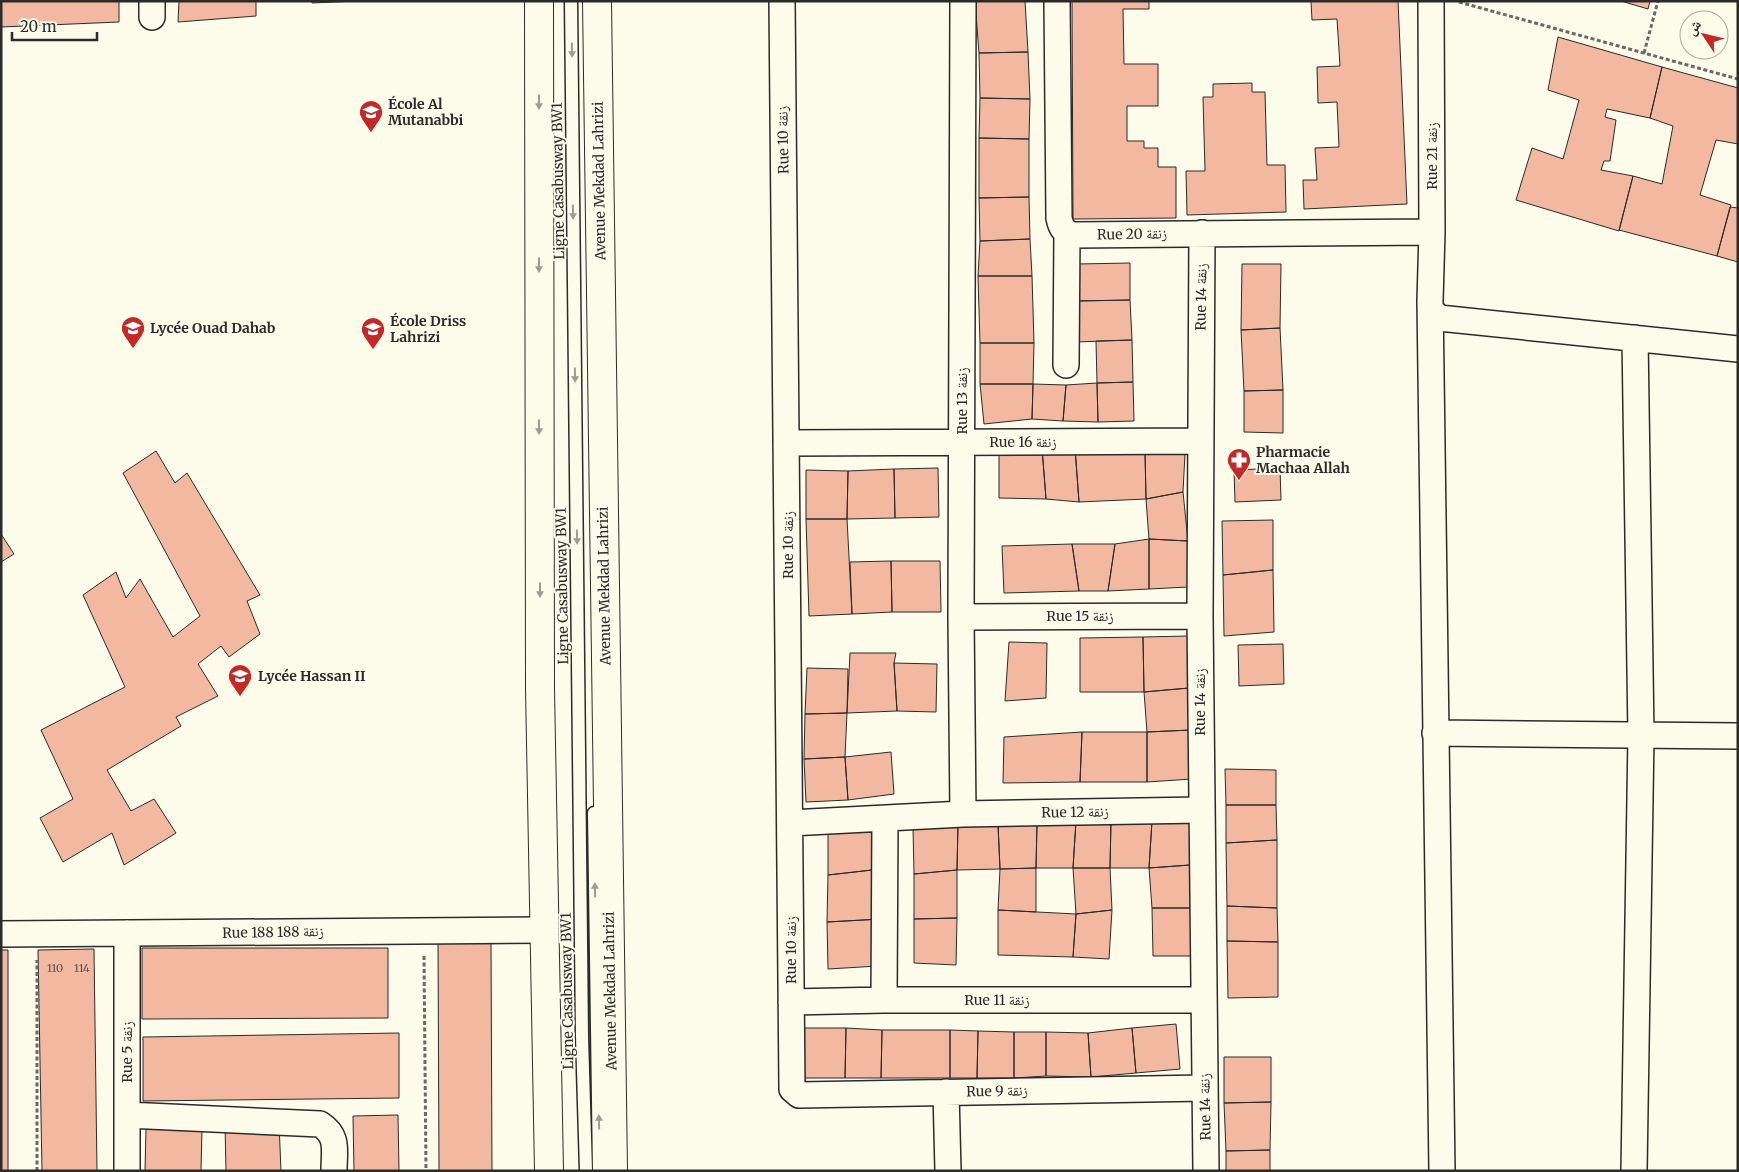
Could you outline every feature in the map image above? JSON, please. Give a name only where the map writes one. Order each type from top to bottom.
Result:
[{"type":"main road","points":[[539,1],[540,689],[549,1171]]},
{"type":"main road","name":"Avenue Mekdad Lahrizi","points":[[597,1],[612,1171]]},
{"type":"street","name":"Rue 10 زنقة","points":[[782,1],[792,1089]]},
{"type":"street","name":"Rue 13 زنقة","points":[[963,1],[961,442],[963,807]]},
{"type":"street","points":[[1057,1],[1059,218],[1060,224],[1067,233],[1066,365]]},
{"type":"street","name":"Rue 21 زنقة","points":[[1431,1],[1431,310],[1442,1171]]},
{"type":"street","name":"Rue 20 زنقة","points":[[1067,233],[1074,235],[1432,232]]},
{"type":"street","name":"Rue 14 زنقة","points":[[1202,233],[1199,441],[1201,810],[1206,1171]]},
{"type":"street","points":[[1431,310],[1439,318],[1738,349]]},
{"type":"street","points":[[1634,1171],[1641,735],[1635,338]]},
{"type":"street","name":"Rue 16 زنقة","points":[[787,443],[1199,441]]},
{"type":"street","name":"Rue 15 زنقة","points":[[961,617],[1200,616]]},
{"type":"street","points":[[1435,733],[1738,736]]},
{"type":"street","name":"Rue 12 زنقة","points":[[790,823],[885,819],[963,807],[1201,810]]},
{"type":"street","points":[[884,1000],[885,819]]},
{"type":"street","name":"Rue 188 زنقة 188","points":[[1,934],[544,930]]},
{"type":"street","name":"Rue 5 زنقة","points":[[127,933],[127,1171]]},
{"type":"street","name":"Rue 11 زنقة","points":[[791,1002],[884,1000],[1204,1000]]},
{"type":"street","name":"Rue 9 زنقة","points":[[792,1089],[799,1095],[1205,1088]]},
{"type":"street","points":[[946,1092],[948,1171]]},
{"type":"street","points":[[127,1115],[320,1124],[330,1130],[334,1138],[334,1171]]},
{"type":"lane","name":"Ligne Casabusway BW1","points":[[571,1],[581,997],[586,1171]]},
{"type":"lane","points":[[589,1],[593,678]]},
{"type":"lane","points":[[594,797],[599,1171]]},
{"type":"path","points":[[1456,1],[1738,79]]},
{"type":"path","points":[[1644,53],[1658,1]]},
{"type":"path","points":[[424,930],[426,1171]]},
{"type":"path","points":[[37,1171],[38,934]]},
{"type":"building","points":[[1,1],[119,1],[119,22],[1,27]]},
{"type":"building","points":[[179,1],[256,1],[256,16],[178,22]]},
{"type":"building","points":[[312,1],[357,1],[312,3]]},
{"type":"building","points":[[975,1],[1025,1],[1028,52],[979,53]]},
{"type":"building","points":[[1072,1],[1149,1],[1149,9],[1123,9],[1124,64],[1158,64],[1158,106],[1127,106],[1127,141],[1144,141],[1144,148],[1158,148],[1158,167],[1176,167],[1176,218],[1073,219]]},
{"type":"building","points":[[1311,1],[1398,1],[1407,204],[1304,209],[1303,180],[1317,180],[1315,148],[1339,147],[1337,102],[1318,103],[1317,67],[1340,66],[1337,19],[1312,20]]},
{"type":"building","points":[[1621,1],[1650,1],[1648,9]]},
{"type":"building","points":[[1558,37],[1662,67],[1650,118],[1607,109],[1605,117],[1616,120],[1610,161],[1604,161],[1601,170],[1633,176],[1619,231],[1516,200],[1532,148],[1563,159],[1579,100],[1548,90]]},
{"type":"building","points":[[1028,52],[1030,99],[980,98],[979,53]]},
{"type":"building","points":[[1662,67],[1738,88],[1738,144],[1716,140],[1700,195],[1731,205],[1717,256],[1619,230],[1633,176],[1662,184],[1673,126],[1650,118]]},
{"type":"building","points":[[1252,83],[1252,92],[1265,92],[1267,165],[1285,165],[1286,212],[1187,215],[1186,171],[1205,171],[1203,97],[1213,97],[1213,84]]},
{"type":"building","points":[[980,98],[1030,99],[1029,139],[979,138]]},
{"type":"building","points":[[979,138],[1029,139],[1029,197],[979,198]]},
{"type":"building","points":[[1029,197],[1030,239],[980,241],[979,198]]},
{"type":"building","points":[[1730,207],[1738,208],[1738,262],[1717,256]]},
{"type":"building","points":[[1030,239],[1032,276],[978,276],[980,241]]},
{"type":"building","points":[[1130,263],[1130,300],[1077,301],[1077,264]]},
{"type":"building","points":[[1242,264],[1281,264],[1280,328],[1241,330]]},
{"type":"building","points":[[978,276],[1032,276],[1034,343],[980,343]]},
{"type":"building","points":[[1130,300],[1132,340],[1076,342],[1077,301]]},
{"type":"building","points":[[1280,328],[1283,390],[1244,391],[1241,330]]},
{"type":"building","points":[[1132,340],[1133,382],[1097,383],[1096,341]]},
{"type":"building","points":[[980,343],[1034,343],[1033,384],[980,384]]},
{"type":"building","points":[[1133,382],[1134,421],[1098,422],[1097,383]]},
{"type":"building","points":[[1097,383],[1098,422],[1063,421],[1066,385]]},
{"type":"building","points":[[980,384],[1033,384],[1032,419],[984,424]]},
{"type":"building","points":[[1033,384],[1066,385],[1063,421],[1032,419]]},
{"type":"building","points":[[1283,390],[1283,433],[1244,432],[1244,391]]},
{"type":"building","points":[[1042,448],[1046,499],[999,498],[999,451]]},
{"type":"building","points":[[1042,448],[1075,448],[1079,502],[1046,499]]},
{"type":"building","points":[[1075,448],[1145,451],[1146,499],[1079,502]]},
{"type":"building","points":[[156,451],[175,483],[187,473],[260,595],[247,601],[260,634],[229,657],[221,646],[198,664],[218,696],[176,717],[181,726],[107,770],[131,811],[154,799],[176,833],[124,865],[112,833],[63,862],[40,818],[73,799],[41,730],[125,687],[83,595],[116,572],[126,598],[140,579],[173,637],[200,616],[123,473]]},
{"type":"building","points":[[1145,451],[1185,454],[1183,492],[1146,499]]},
{"type":"building","points":[[938,468],[939,517],[895,518],[894,469]]},
{"type":"building","points":[[1280,468],[1281,500],[1235,502],[1234,470]]},
{"type":"building","points":[[894,469],[895,518],[847,519],[848,471]]},
{"type":"building","points":[[806,470],[848,471],[847,519],[806,519]]},
{"type":"building","points":[[1183,492],[1188,541],[1149,539],[1146,499]]},
{"type":"building","points":[[806,519],[847,519],[852,614],[809,616]]},
{"type":"building","points":[[1273,520],[1273,570],[1223,575],[1222,521]]},
{"type":"building","points":[[1,534],[14,554],[1,562]]},
{"type":"building","points":[[1149,539],[1149,589],[1108,591],[1115,544]]},
{"type":"building","points":[[1149,539],[1188,541],[1188,587],[1149,589]]},
{"type":"building","points":[[1072,544],[1115,544],[1108,591],[1079,591]]},
{"type":"building","points":[[1072,544],[1079,591],[1004,593],[1002,546]]},
{"type":"building","points":[[891,561],[892,612],[852,614],[850,562]]},
{"type":"building","points":[[891,561],[940,561],[941,612],[892,612]]},
{"type":"building","points":[[1273,570],[1274,632],[1224,636],[1223,575]]},
{"type":"building","points":[[1188,636],[1189,688],[1144,692],[1143,637]]},
{"type":"building","points":[[1143,637],[1144,692],[1080,692],[1080,638]]},
{"type":"building","points":[[1009,642],[1047,643],[1046,698],[1005,701]]},
{"type":"building","points":[[1283,644],[1284,684],[1239,686],[1238,645]]},
{"type":"building","points":[[850,653],[896,653],[894,663],[897,711],[847,713]]},
{"type":"building","points":[[894,663],[937,664],[936,712],[897,711]]},
{"type":"building","points":[[807,668],[848,669],[847,713],[805,714]]},
{"type":"building","points":[[1189,688],[1191,730],[1147,732],[1144,692]]},
{"type":"building","points":[[847,713],[845,757],[804,759],[805,714]]},
{"type":"building","points":[[1191,730],[1192,779],[1147,782],[1147,732]]},
{"type":"building","points":[[1082,732],[1080,782],[1003,783],[1004,737]]},
{"type":"building","points":[[1082,732],[1147,732],[1147,782],[1080,782]]},
{"type":"building","points":[[891,752],[894,794],[848,800],[845,757]]},
{"type":"building","points":[[845,757],[848,800],[806,802],[804,759]]},
{"type":"building","points":[[1225,769],[1276,770],[1276,805],[1226,805]]},
{"type":"building","points":[[1226,805],[1276,805],[1277,840],[1226,843]]},
{"type":"building","points":[[1111,820],[1110,868],[1073,868],[1076,821]]},
{"type":"building","points":[[1111,820],[1152,821],[1149,868],[1110,868]]},
{"type":"building","points":[[1191,820],[1190,865],[1149,868],[1152,821]]},
{"type":"building","points":[[1076,821],[1073,868],[1036,868],[1037,823]]},
{"type":"building","points":[[958,823],[998,824],[1000,869],[957,870]]},
{"type":"building","points":[[958,823],[957,870],[914,874],[913,828]]},
{"type":"building","points":[[1037,823],[1036,868],[1000,869],[998,824]]},
{"type":"building","points":[[828,829],[880,830],[881,869],[828,875]]},
{"type":"building","points":[[1277,840],[1277,908],[1227,906],[1226,843]]},
{"type":"building","points":[[1190,865],[1193,908],[1152,908],[1149,868]]},
{"type":"building","points":[[1036,868],[1036,912],[998,910],[1000,869]]},
{"type":"building","points":[[1073,868],[1110,868],[1112,910],[1076,914]]},
{"type":"building","points":[[881,869],[881,919],[827,922],[828,875]]},
{"type":"building","points":[[957,870],[957,918],[914,919],[914,874]]},
{"type":"building","points":[[1227,906],[1277,908],[1278,942],[1227,941]]},
{"type":"building","points":[[1152,908],[1193,908],[1193,956],[1153,956]]},
{"type":"building","points":[[998,910],[1076,914],[1073,957],[998,955]]},
{"type":"building","points":[[1112,910],[1109,959],[1073,957],[1076,914]]},
{"type":"building","points":[[957,918],[956,965],[914,963],[914,919]]},
{"type":"building","points":[[881,919],[878,966],[828,969],[827,922]]},
{"type":"building","points":[[438,939],[491,939],[492,1171],[439,1171]]},
{"type":"building","points":[[1227,941],[1278,942],[1278,997],[1228,998]]},
{"type":"building","points":[[142,948],[388,948],[388,1018],[142,1019]]},
{"type":"building","points":[[94,949],[97,1171],[42,1171],[38,950]]},
{"type":"building","points":[[1,950],[8,950],[8,1171],[1,1171]]},
{"type":"building","points":[[1176,1024],[1180,1069],[1136,1073],[1132,1028]]},
{"type":"building","points":[[804,1028],[846,1028],[845,1078],[803,1078]]},
{"type":"building","points":[[846,1028],[882,1030],[881,1078],[845,1078]]},
{"type":"building","points":[[1132,1028],[1136,1073],[1091,1077],[1088,1033]]},
{"type":"building","points":[[882,1030],[950,1030],[950,1078],[881,1078]]},
{"type":"building","points":[[950,1030],[978,1031],[977,1078],[950,1078]]},
{"type":"building","points":[[978,1031],[1014,1032],[1014,1078],[977,1078]]},
{"type":"building","points":[[1014,1032],[1046,1032],[1046,1076],[1014,1078]]},
{"type":"building","points":[[1046,1032],[1088,1033],[1091,1077],[1046,1076]]},
{"type":"building","points":[[399,1033],[399,1098],[143,1101],[143,1037]]},
{"type":"building","points":[[1224,1057],[1271,1057],[1271,1102],[1224,1103]]},
{"type":"building","points":[[1271,1102],[1270,1150],[1226,1151],[1224,1103]]},
{"type":"building","points":[[398,1115],[399,1171],[354,1171],[353,1116]]},
{"type":"building","points":[[279,1123],[281,1171],[226,1171],[225,1125]]},
{"type":"building","points":[[146,1128],[202,1128],[201,1171],[145,1171]]},
{"type":"building","points":[[1270,1150],[1270,1171],[1226,1171],[1226,1151]]},
{"type":"place","name":"École Al Mutanabbi","points":[[371,133]]},
{"type":"place","name":"Lycée Ouad Dahab","points":[[133,349]]},
{"type":"place","name":"École Driss Lahrizi","points":[[373,350]]},
{"type":"place","name":"Pharmacie Machaa Allah","points":[[1239,481]]},
{"type":"place","name":"Lycée Hassan II","points":[[240,697]]}]
